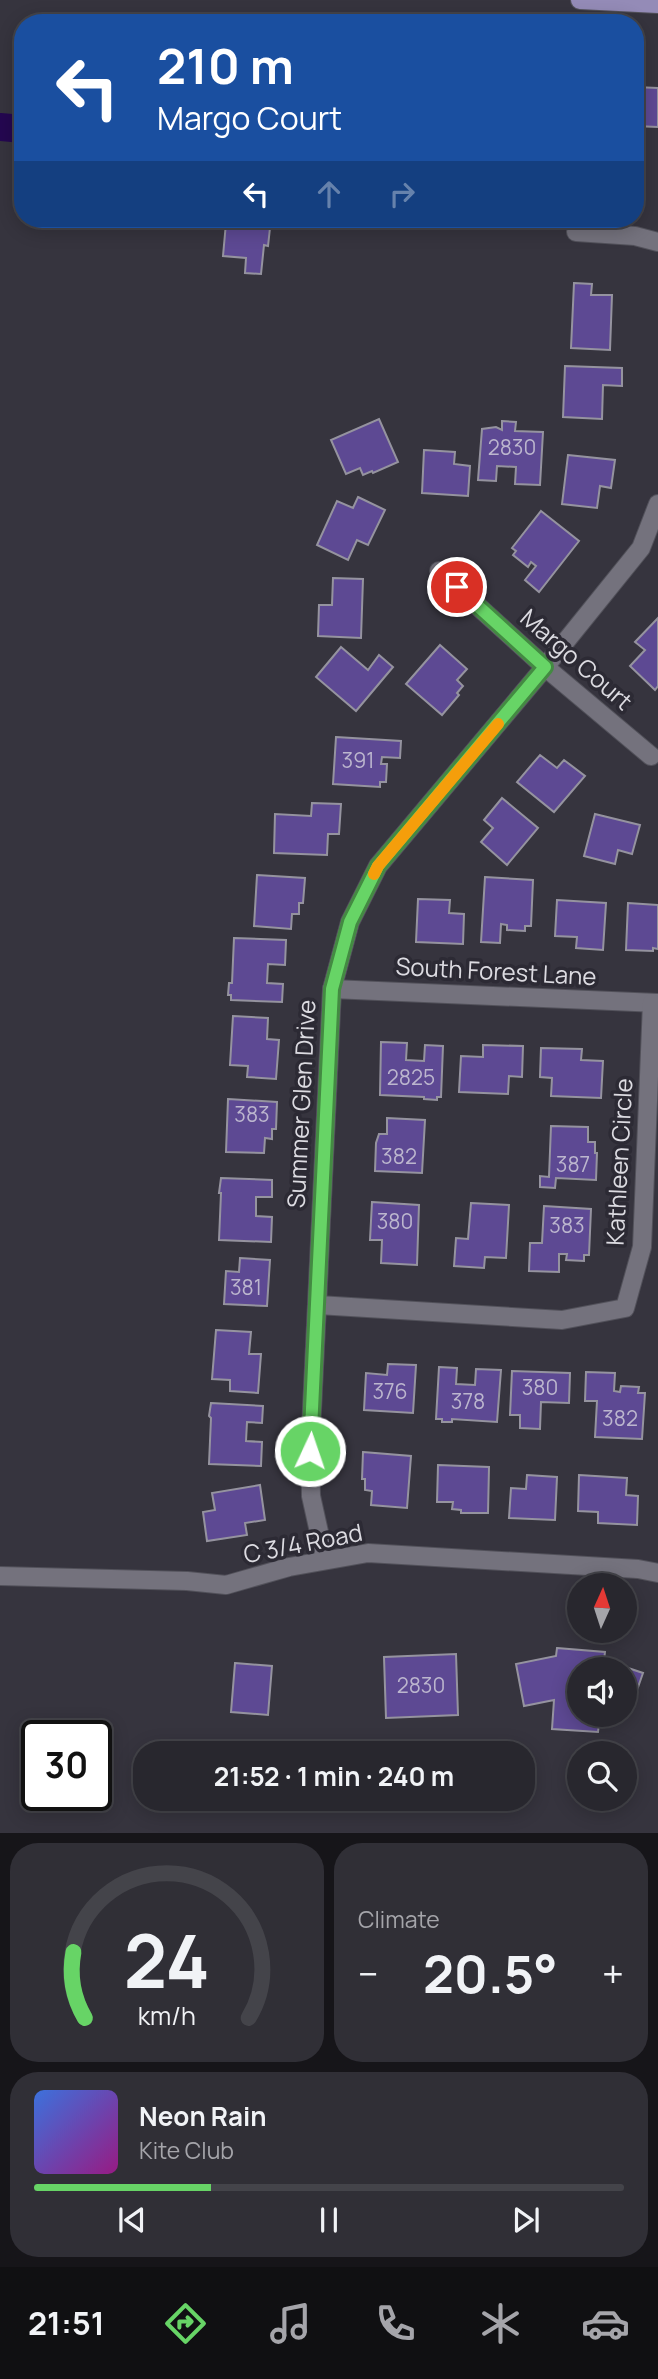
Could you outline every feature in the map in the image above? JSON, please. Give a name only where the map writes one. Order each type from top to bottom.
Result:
[{"type":"main road","points":[[580,0],[658,5]]},
{"type":"street","points":[[576,232],[635,236],[658,242]]},
{"type":"street","name":"Summer Glen Drive","points":[[326,1559],[311,1496],[310,1473],[332,989],[350,922],[378,866],[641,548],[658,504]]},
{"type":"street","name":"Margo Court","points":[[439,571],[545,667],[651,756]]},
{"type":"street","name":"South Forest Lane","points":[[332,989],[655,1003]]},
{"type":"street","name":"Kathleen Circle","points":[[318,1305],[562,1320],[625,1308],[642,1247],[655,1003]]},
{"type":"street","name":"C 3/4 Road","points":[[0,1576],[187,1581],[226,1585],[326,1559],[368,1553],[638,1569],[658,1573]]},
{"type":"building","points":[[644,87],[658,88],[658,127],[644,126]]},
{"type":"building","points":[[226,228],[270,228],[268,246],[264,245],[261,274],[245,273],[246,258],[223,256]]},
{"type":"building","points":[[574,283],[592,284],[591,295],[612,295],[610,350],[571,348]]},
{"type":"building","points":[[565,366],[622,368],[622,386],[603,385],[602,419],[563,417]]},
{"type":"building","points":[[379,419],[398,462],[373,473],[372,471],[363,475],[360,468],[346,474],[331,440]]},
{"type":"building","points":[[502,421],[516,422],[515,431],[543,432],[540,485],[515,484],[516,467],[497,466],[496,481],[478,480],[482,429],[496,427],[502,430]]},
{"type":"building","points":[[424,450],[455,452],[454,464],[470,466],[468,496],[422,493]]},
{"type":"building","points":[[568,455],[615,460],[611,488],[600,486],[597,508],[562,504]]},
{"type":"building","points":[[358,497],[385,510],[368,545],[357,540],[348,560],[317,545],[337,501],[353,508]]},
{"type":"building","points":[[541,511],[579,541],[539,592],[525,580],[536,566],[531,562],[528,567],[513,555],[516,551],[512,548]]},
{"type":"building","points":[[333,578],[363,579],[361,638],[318,636],[319,605],[332,605]]},
{"type":"building","points":[[658,618],[658,686],[655,690],[630,666],[645,650],[635,642]]},
{"type":"building","points":[[440,645],[467,669],[457,680],[463,686],[457,693],[459,695],[442,715],[406,684]]},
{"type":"building","points":[[341,647],[368,670],[379,655],[393,667],[356,711],[316,677]]},
{"type":"building","points":[[336,737],[401,741],[400,758],[382,757],[381,764],[387,764],[386,782],[380,782],[380,787],[333,784]]},
{"type":"building","points":[[540,755],[557,768],[564,760],[585,776],[554,812],[517,782]]},
{"type":"building","points":[[502,798],[538,828],[507,865],[481,842],[493,828],[484,820]]},
{"type":"building","points":[[312,803],[341,804],[339,834],[328,834],[327,855],[274,853],[275,814],[311,816]]},
{"type":"building","points":[[595,814],[640,825],[632,854],[618,850],[615,864],[584,856]]},
{"type":"building","points":[[257,875],[305,878],[303,903],[299,903],[299,914],[292,914],[291,929],[254,926]]},
{"type":"building","points":[[485,877],[533,880],[531,926],[525,926],[525,931],[507,930],[507,925],[501,924],[500,943],[481,942]]},
{"type":"building","points":[[418,899],[450,900],[449,913],[464,914],[463,944],[416,942]]},
{"type":"building","points":[[557,900],[606,903],[603,950],[576,948],[577,937],[555,936]]},
{"type":"building","points":[[628,903],[658,905],[658,949],[626,950]]},
{"type":"building","points":[[234,938],[286,940],[285,965],[268,964],[267,983],[283,984],[282,1002],[231,1000],[231,995],[228,995],[229,983],[232,983]]},
{"type":"building","points":[[233,1016],[268,1018],[267,1039],[279,1040],[276,1079],[247,1077],[248,1066],[230,1065]]},
{"type":"building","points":[[381,1042],[407,1043],[406,1060],[424,1061],[425,1045],[443,1046],[441,1097],[437,1097],[437,1100],[380,1095]]},
{"type":"building","points":[[483,1045],[523,1046],[522,1077],[509,1076],[508,1094],[459,1092],[461,1056],[483,1057]]},
{"type":"building","points":[[541,1048],[582,1049],[581,1060],[603,1061],[601,1098],[551,1096],[552,1078],[540,1077]]},
{"type":"building","points":[[228,1099],[277,1102],[276,1129],[272,1129],[272,1139],[265,1138],[264,1153],[226,1152]]},
{"type":"building","points":[[387,1118],[425,1120],[422,1173],[375,1171],[376,1143],[379,1134],[387,1134]]},
{"type":"building","points":[[551,1126],[588,1127],[588,1142],[595,1142],[597,1153],[596,1180],[556,1178],[555,1188],[540,1187],[540,1176],[549,1177]]},
{"type":"building","points":[[221,1178],[272,1180],[272,1197],[256,1197],[256,1216],[272,1217],[271,1242],[219,1240]]},
{"type":"building","points":[[372,1202],[419,1205],[417,1265],[381,1263],[382,1240],[370,1240]]},
{"type":"building","points":[[471,1203],[509,1205],[506,1258],[485,1257],[484,1268],[454,1266],[456,1238],[468,1239]]},
{"type":"building","points":[[544,1206],[591,1209],[589,1255],[584,1255],[584,1261],[566,1260],[567,1254],[559,1254],[559,1272],[529,1271],[530,1243],[542,1243]]},
{"type":"building","points":[[240,1258],[270,1260],[267,1306],[224,1304],[226,1271],[239,1272]]},
{"type":"building","points":[[216,1330],[251,1332],[249,1354],[261,1354],[258,1393],[230,1391],[230,1380],[212,1379]]},
{"type":"building","points":[[388,1364],[416,1365],[413,1413],[364,1410],[366,1373],[387,1375]]},
{"type":"building","points":[[439,1367],[457,1368],[456,1384],[475,1385],[476,1369],[501,1370],[497,1422],[452,1419],[452,1422],[442,1422],[442,1419],[436,1419]]},
{"type":"building","points":[[512,1371],[570,1373],[569,1403],[541,1402],[540,1429],[520,1428],[520,1415],[510,1415]]},
{"type":"building","points":[[586,1372],[615,1373],[614,1391],[620,1392],[621,1386],[639,1387],[638,1393],[645,1393],[642,1439],[595,1437],[597,1401],[585,1401]]},
{"type":"building","points":[[211,1403],[263,1406],[262,1423],[247,1422],[246,1441],[262,1442],[261,1466],[209,1464]]},
{"type":"building","points":[[363,1452],[411,1456],[407,1508],[371,1505],[372,1491],[365,1490],[365,1479],[362,1479]]},
{"type":"building","points":[[438,1465],[489,1467],[488,1513],[461,1513],[461,1510],[452,1509],[453,1502],[437,1502]]},
{"type":"building","points":[[527,1475],[557,1477],[555,1520],[509,1518],[511,1488],[526,1489]]},
{"type":"building","points":[[579,1475],[627,1478],[626,1495],[638,1496],[637,1525],[598,1523],[598,1512],[578,1511]]},
{"type":"building","points":[[260,1485],[265,1520],[245,1523],[247,1535],[207,1541],[203,1512],[215,1510],[212,1493]]},
{"type":"building","points":[[557,1648],[605,1652],[604,1657],[567,1657],[567,1727],[599,1727],[598,1732],[552,1729],[554,1700],[524,1706],[516,1664],[556,1656]]},
{"type":"building","points":[[456,1654],[458,1715],[386,1718],[384,1657]]},
{"type":"building","points":[[235,1663],[272,1666],[268,1715],[231,1712]]},
{"type":"building","points":[[637,1671],[643,1673],[637,1690]]},
{"type":"waterway","points":[[0,127],[14,128]]},
{"type":"slow traffic","points":[[374,874],[498,724]]},
{"type":"route","points":[[310,1451],[332,989],[350,922],[378,866],[545,667],[457,587]]}]
